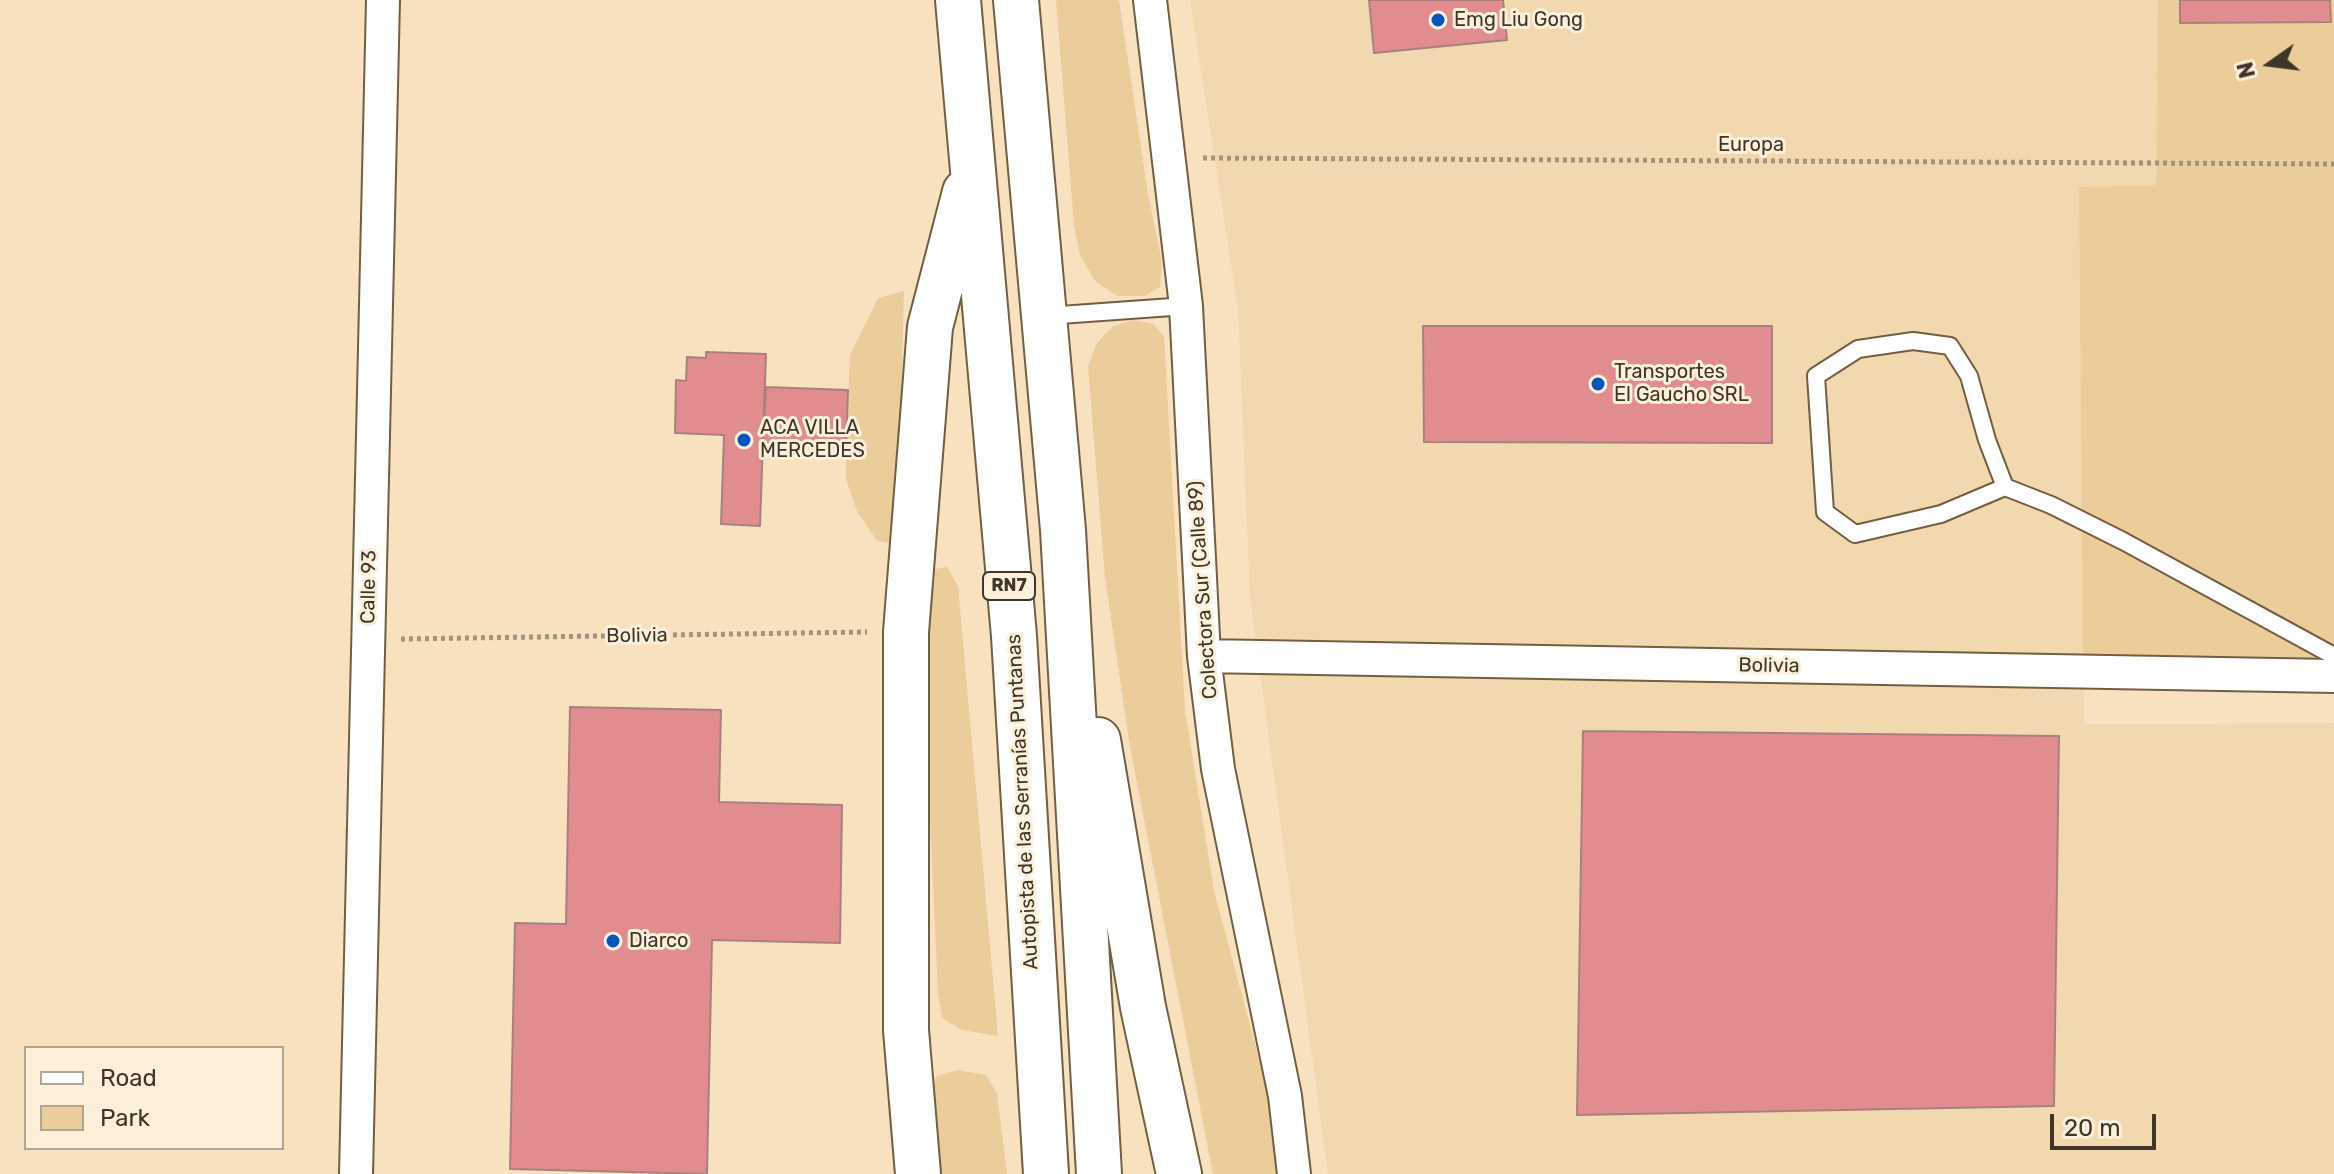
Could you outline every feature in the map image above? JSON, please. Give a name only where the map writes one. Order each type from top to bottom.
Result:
[{"type":"highway","name":"Autopista de las Serranías Puntanas","points":[[958,0],[1014,636],[1046,1174]]},
{"type":"highway","name":"RN7","points":[[1016,0],[1063,530],[1099,1174]]},
{"type":"highway","points":[[918,1174],[906,1030],[906,632],[930,327],[973,163]]},
{"type":"highway","points":[[1063,530],[1143,1007],[1179,1174]]},
{"type":"street","name":"Calle 93","points":[[356,1174],[383,0]]},
{"type":"street","name":"Colectora Sur (Calle 89)","points":[[1150,0],[1186,306],[1204,656],[1218,769],[1285,1096],[1294,1174]]},
{"type":"street","name":"Bolivia","points":[[1204,656],[2334,676]]},
{"type":"lane","points":[[1044,316],[1186,306]]},
{"type":"lane","points":[[2005,487],[1987,440],[1969,376],[1950,346],[1913,341],[1858,349],[1816,376],[1825,512],[1855,534],[1941,514],[2005,487],[2051,505],[2111,535],[2334,656]]},
{"type":"path","name":"Europa","points":[[1168,157],[2334,164]]},
{"type":"path","name":"Bolivia","points":[[368,639],[906,632]]},
{"type":"shaded area","points":[[1190,0],[2158,0],[2156,185],[2079,188],[2084,724],[2334,723],[2334,1174],[1328,1174],[1250,599],[1238,310]]},
{"type":"green space","points":[[1056,0],[1119,0],[1148,194],[1162,262],[1160,287],[1145,296],[1118,296],[1096,282],[1080,255],[1074,225]]},
{"type":"green space","points":[[2158,0],[2334,0],[2334,676],[2083,671],[2079,187],[2156,185]]},
{"type":"green space","points":[[904,291],[897,544],[877,541],[857,511],[846,479],[846,447],[850,355],[878,298]]},
{"type":"green space","points":[[1134,320],[1153,324],[1164,336],[1185,710],[1214,891],[1273,1111],[1282,1174],[1213,1174],[1130,747],[1105,578],[1088,366],[1097,343],[1113,326]]},
{"type":"green space","points":[[947,567],[958,586],[998,1036],[962,1030],[942,1018],[938,994],[923,664],[927,607],[935,569]]},
{"type":"green space","points":[[958,1070],[986,1075],[997,1094],[1007,1174],[933,1174],[930,1090],[937,1076]]},
{"type":"building","name":"Emg Liu Gong","points":[[1369,0],[1503,0],[1507,40],[1374,53]]},
{"type":"building","points":[[2180,0],[2330,0],[2331,22],[2180,23]]},
{"type":"building","name":"Transportes El Gaucho SRL","points":[[1423,326],[1772,326],[1772,443],[1424,442]]},
{"type":"building","name":"ACA VILLA MERCEDES","points":[[706,352],[766,354],[760,526],[721,524],[724,435],[675,433],[676,380],[686,381],[687,357],[706,358]]},
{"type":"building","points":[[766,387],[848,390],[846,447],[763,444]]},
{"type":"building","name":"Diarco","points":[[570,707],[721,710],[719,802],[842,805],[840,943],[712,940],[707,1174],[510,1169],[515,923],[566,924]]},
{"type":"building","points":[[1583,731],[2059,736],[2054,1106],[1577,1115]]},
{"type":"place","name":"Emg Liu Gong","points":[[1438,20]]},
{"type":"place","name":"Transportes El Gaucho SRL","points":[[1598,384]]},
{"type":"place","name":"ACA VILLA MERCEDES","points":[[744,440]]},
{"type":"place","name":"Diarco","points":[[613,941]]}]
